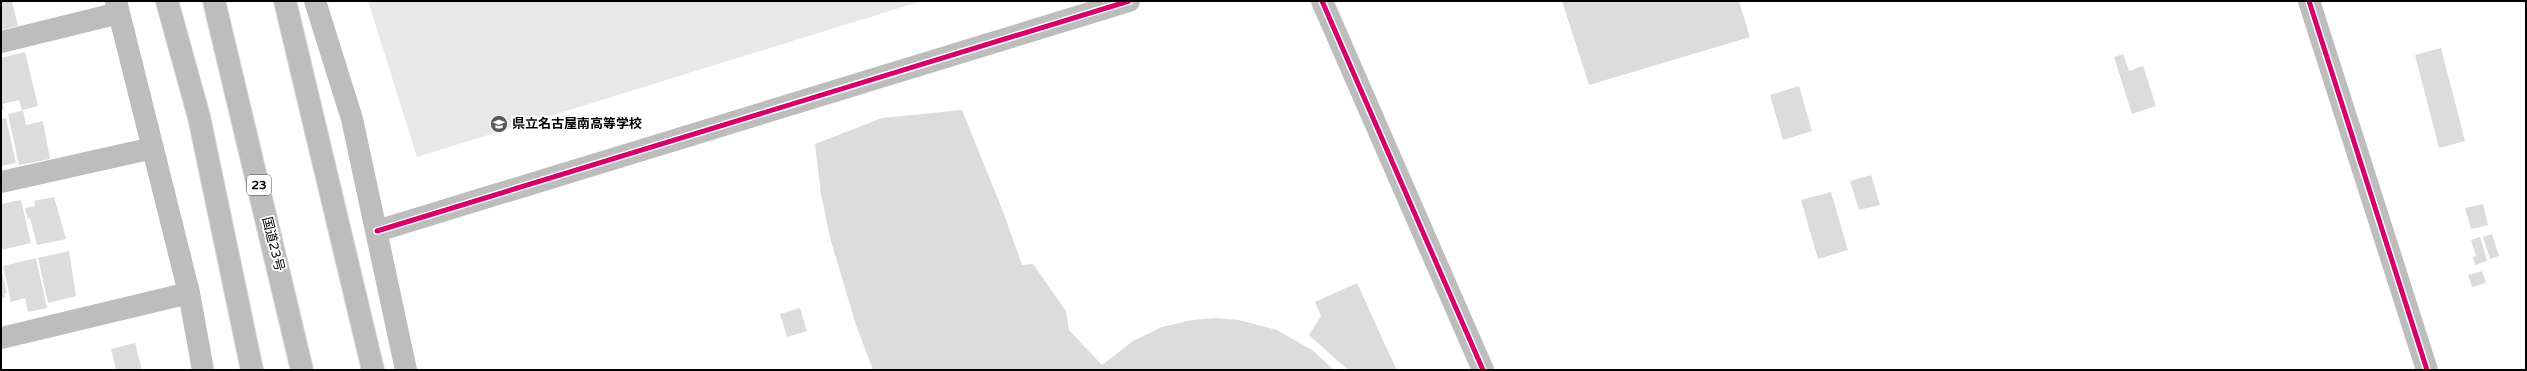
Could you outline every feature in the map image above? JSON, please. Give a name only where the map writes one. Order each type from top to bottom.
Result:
[{"type":"main road","points":[[167,1],[199,117],[252,370]]},
{"type":"main road","name":"国道23号","points":[[214,1],[302,370]]},
{"type":"main road","points":[[285,1],[373,370]]},
{"type":"main road","points":[[315,1],[352,119],[406,370]]},
{"type":"main road","points":[[377,231],[1129,1]]},
{"type":"main road","points":[[1322,1],[1483,370]]},
{"type":"main road","points":[[2309,1],[2427,370]]},
{"type":"main road","points":[[1,42],[117,7],[189,293],[203,370]]},
{"type":"main road","points":[[1,182],[153,148]]},
{"type":"main road","points":[[1,338],[189,293]]},
{"type":"shaded area","name":"県立名古屋南高等学校","points":[[368,1],[922,1],[417,157]]},
{"type":"building","points":[[1,1],[12,1],[18,26],[1,30]]},
{"type":"building","points":[[1562,1],[1739,1],[1750,37],[1589,85]]},
{"type":"building","points":[[2441,48],[2465,141],[2439,148],[2415,55]]},
{"type":"building","points":[[25,52],[38,106],[23,110],[26,125],[43,121],[50,159],[19,165],[8,114],[22,111],[19,100],[3,104],[4,110],[1,110],[1,58]]},
{"type":"building","points":[[2123,54],[2129,71],[2143,66],[2156,106],[2132,114],[2114,57]]},
{"type":"building","points":[[1799,86],[1812,131],[1783,140],[1770,95]]},
{"type":"building","points":[[962,110],[1004,214],[1022,265],[1033,264],[1066,311],[1069,330],[1102,365],[1133,341],[1162,327],[1192,320],[1216,318],[1239,320],[1277,330],[1312,350],[1334,370],[873,370],[856,325],[830,238],[821,194],[815,144],[882,118]]},
{"type":"building","points":[[6,118],[16,163],[1,166],[1,119]]},
{"type":"building","points":[[1871,175],[1880,205],[1859,210],[1850,181]]},
{"type":"building","points":[[1831,192],[1848,250],[1818,259],[1801,200]]},
{"type":"building","points":[[54,197],[66,239],[37,245],[30,218],[28,219],[25,208],[35,206],[34,201]]},
{"type":"building","points":[[21,200],[31,243],[1,250],[1,204]]},
{"type":"building","points":[[2483,204],[2488,225],[2471,229],[2465,208]]},
{"type":"building","points":[[2492,234],[2499,256],[2490,259],[2483,237]]},
{"type":"building","points":[[2480,237],[2487,261],[2475,265],[2473,257],[2476,256],[2471,240]]},
{"type":"building","points":[[69,251],[76,296],[48,303],[38,258]]},
{"type":"building","points":[[36,258],[47,308],[28,312],[25,298],[11,302],[3,266]]},
{"type":"building","points":[[1,268],[7,293],[4,294],[5,297],[1,299]]},
{"type":"building","points":[[2482,271],[2486,283],[2472,287],[2468,275]]},
{"type":"building","points":[[1357,283],[1397,370],[1348,370],[1309,335],[1321,316],[1315,302]]},
{"type":"building","points":[[800,308],[807,331],[787,337],[780,314]]},
{"type":"building","points":[[135,343],[142,370],[116,370],[111,349]]},
{"type":"cycle path","points":[[377,231],[1129,1]]},
{"type":"cycle path","points":[[1322,1],[1483,370]]},
{"type":"cycle path","points":[[2309,1],[2427,370]]},
{"type":"place","name":"県立名古屋南高等学校","points":[[499,124]]}]
